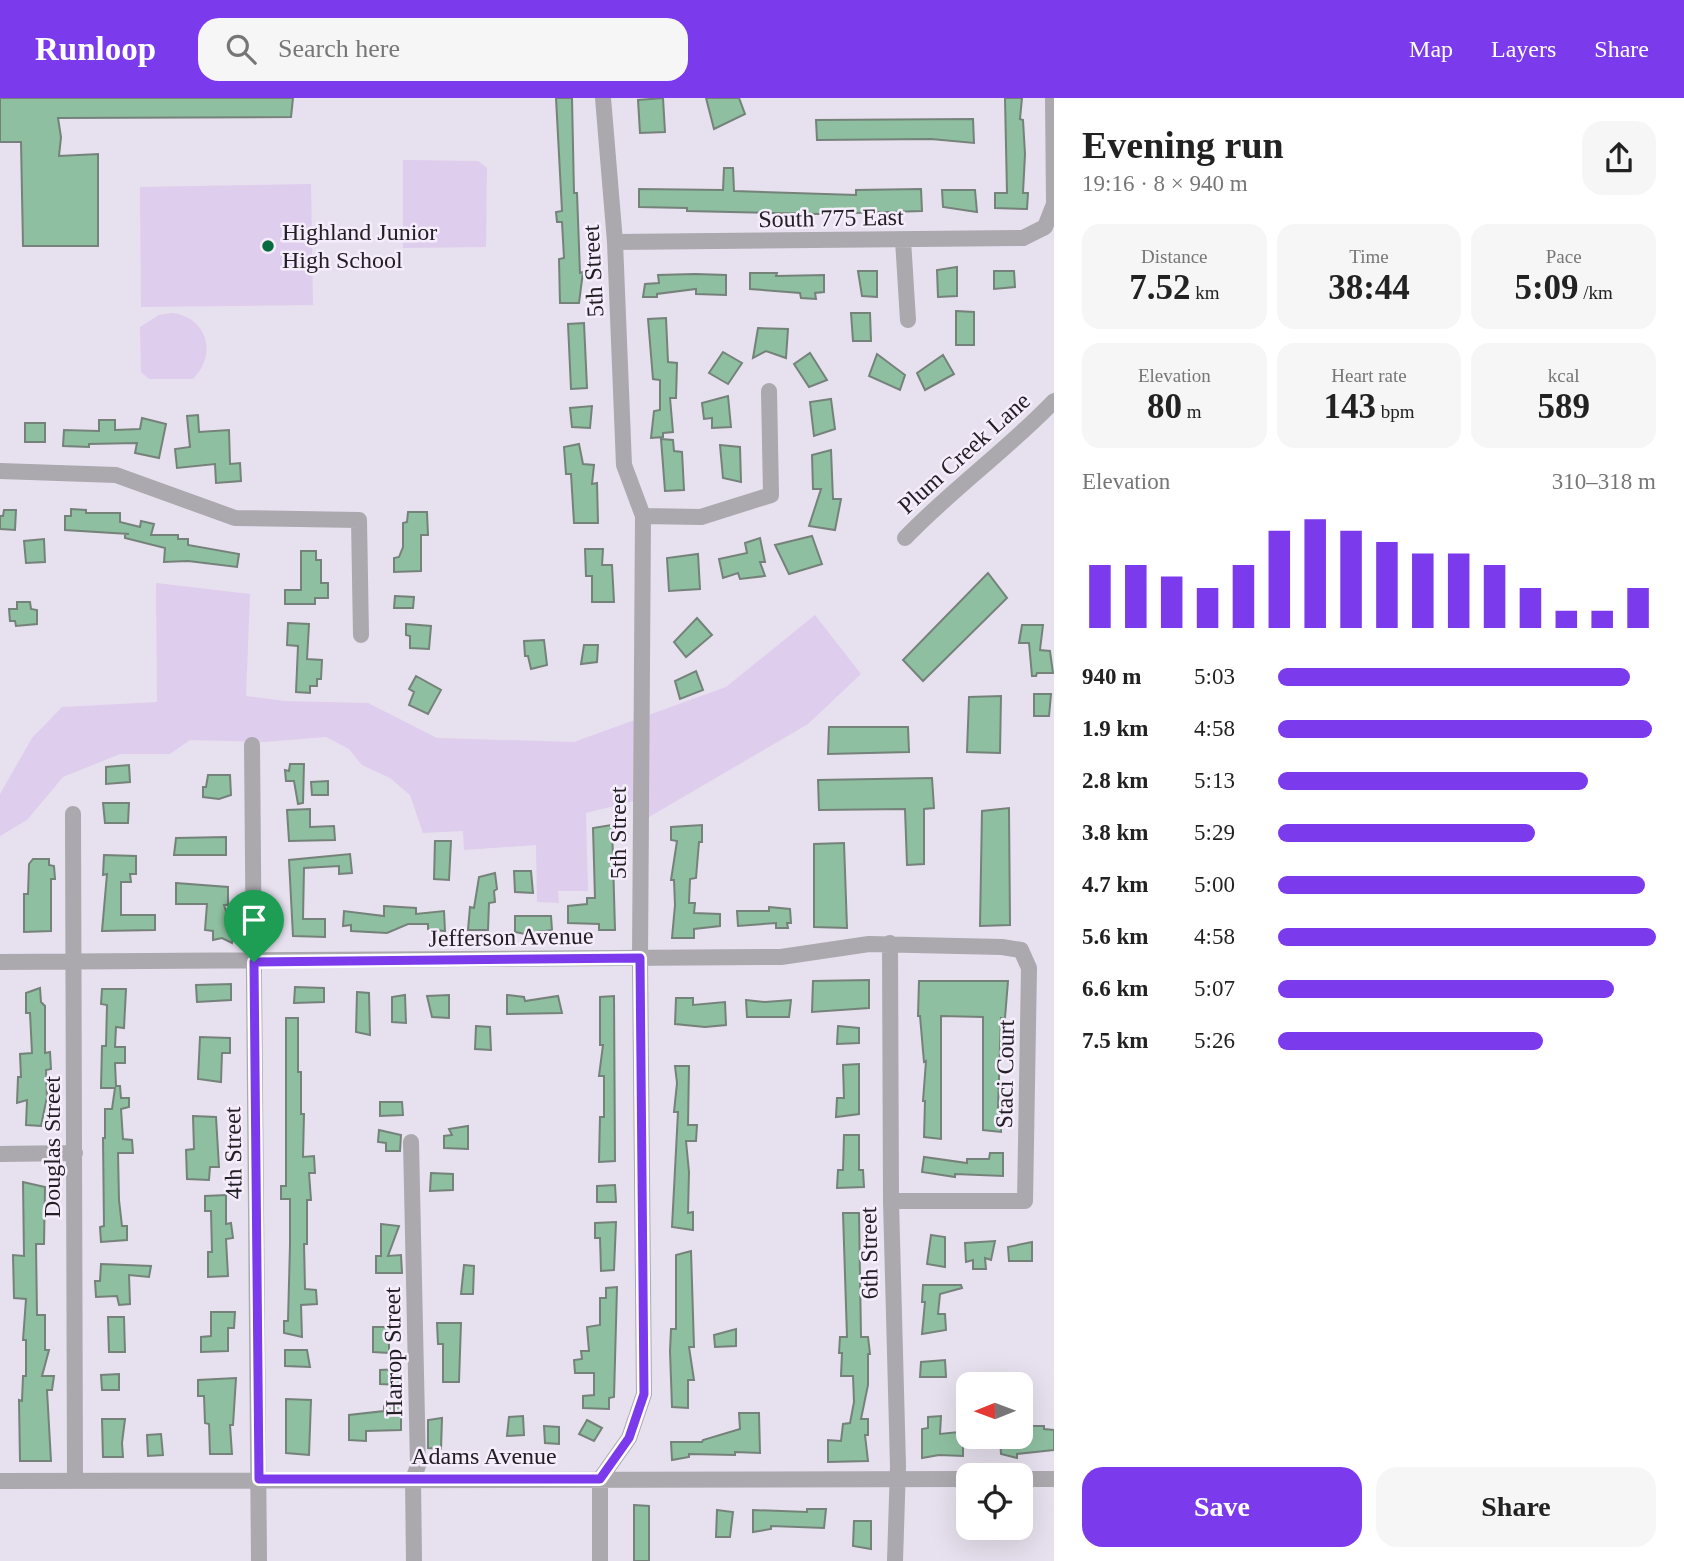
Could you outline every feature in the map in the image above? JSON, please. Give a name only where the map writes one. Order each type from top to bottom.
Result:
[{"type":"street","name":"5th Street","points":[[600,1479],[629,1438],[644,1394],[640,958],[643,516],[625,465],[615,242],[603,98]]},
{"type":"street","name":"South 775 East","points":[[615,242],[1023,238],[1045,227],[1054,204],[1053,98]]},
{"type":"street","points":[[903,240],[908,320]]},
{"type":"street","points":[[643,516],[701,517],[771,495],[769,391]]},
{"type":"street","name":"Plum Creek Lane","points":[[905,538],[939,504],[1016,440],[1054,401]]},
{"type":"street","points":[[0,471],[116,475],[235,518],[359,520],[361,635]]},
{"type":"street","name":"4th Street","points":[[252,745],[259,1561]]},
{"type":"street","name":"Douglas Street","points":[[73,814],[75,1480]]},
{"type":"street","name":"Jefferson Avenue","points":[[0,962],[781,957],[890,943],[1021,950]]},
{"type":"street","name":"6th Street","points":[[890,943],[891,1202],[897,1479],[895,1561]]},
{"type":"street","name":"Staci Court","points":[[891,1202],[1025,1200],[1029,968],[1021,950]]},
{"type":"street","name":"Harrop Street","points":[[411,1142],[418,1466],[413,1479],[414,1561]]},
{"type":"street","points":[[0,1154],[75,1153]]},
{"type":"street","points":[[600,1479],[600,1561]]},
{"type":"street","name":"Adams Avenue","points":[[0,1481],[956,1479]]},
{"type":"street","points":[[1033,1479],[1054,1479]]},
{"type":"shaded area","points":[[403,160],[478,161],[487,168],[486,247],[403,248]]},
{"type":"shaded area","points":[[311,184],[313,305],[141,307],[140,187]]},
{"type":"shaded area","points":[[172,313],[194,321],[201,329],[207,348],[205,359],[193,379],[149,379],[141,372],[140,327],[159,315]]},
{"type":"shaded area","points":[[156,583],[250,594],[246,696],[285,701],[368,703],[437,738],[574,742],[726,687],[815,615],[861,674],[808,724],[649,817],[638,800],[586,813],[588,891],[558,891],[559,903],[537,902],[536,845],[464,850],[463,831],[423,833],[410,795],[390,778],[362,765],[349,749],[326,737],[264,742],[190,740],[170,754],[120,754],[63,777],[27,820],[0,836],[0,794],[32,738],[62,707],[157,702]]},
{"type":"building","points":[[0,98],[293,98],[291,117],[58,118],[61,137],[59,156],[98,154],[98,246],[23,246],[21,142],[0,142]]},
{"type":"building","points":[[556,98],[572,98],[574,193],[577,193],[580,273],[583,272],[579,303],[560,303],[559,259],[564,258],[562,222],[557,222],[556,212],[562,211]]},
{"type":"building","points":[[663,98],[665,132],[640,133],[638,100]]},
{"type":"building","points":[[706,98],[739,98],[745,114],[714,129]]},
{"type":"building","points":[[1005,98],[1022,98],[1020,119],[1023,120],[1025,154],[1023,193],[1028,193],[1027,209],[995,208],[995,193],[1007,193]]},
{"type":"building","points":[[973,119],[974,143],[931,139],[817,140],[816,120]]},
{"type":"building","points":[[724,168],[733,168],[734,191],[856,195],[856,190],[921,189],[922,211],[819,214],[687,211],[687,208],[639,207],[639,189],[723,190]]},
{"type":"building","points":[[942,190],[975,190],[977,212],[943,207]]},
{"type":"building","points":[[957,267],[957,296],[938,297],[937,270]]},
{"type":"building","points":[[858,271],[877,271],[877,297],[862,296]]},
{"type":"building","points":[[994,271],[1014,271],[1015,287],[994,289]]},
{"type":"building","points":[[750,273],[777,273],[776,276],[824,275],[824,292],[815,293],[816,299],[801,298],[800,293],[750,289]]},
{"type":"building","points":[[658,275],[726,275],[726,295],[696,294],[696,289],[643,297],[645,284],[659,283]]},
{"type":"building","points":[[956,311],[974,312],[974,345],[956,345]]},
{"type":"building","points":[[851,313],[870,313],[871,341],[853,341]]},
{"type":"building","points":[[666,318],[668,362],[677,363],[676,398],[670,398],[673,432],[663,433],[663,437],[651,438],[654,411],[660,410],[660,380],[653,379],[648,319]]},
{"type":"building","points":[[584,323],[587,388],[571,389],[568,324]]},
{"type":"building","points":[[758,328],[788,329],[786,358],[766,351],[753,358]]},
{"type":"building","points":[[723,352],[742,363],[728,384],[709,373]]},
{"type":"building","points":[[810,353],[827,380],[809,387],[794,364]]},
{"type":"building","points":[[877,354],[905,375],[900,390],[869,376]]},
{"type":"building","points":[[943,355],[954,374],[925,390],[917,373]]},
{"type":"building","points":[[728,396],[731,427],[712,428],[712,418],[704,419],[702,403]]},
{"type":"building","points":[[831,399],[835,429],[814,436],[810,402]]},
{"type":"building","points":[[592,406],[590,428],[572,427],[570,408]]},
{"type":"building","points":[[198,415],[199,432],[229,430],[230,464],[240,463],[241,481],[216,483],[215,464],[177,468],[175,449],[190,447],[187,416]]},
{"type":"building","points":[[142,418],[166,424],[159,458],[135,453],[137,443],[63,446],[64,430],[99,431],[99,420],[115,420],[115,430],[140,429]]},
{"type":"building","points":[[25,423],[45,423],[45,442],[25,442]]},
{"type":"building","points":[[661,439],[673,440],[674,451],[682,452],[684,490],[665,491]]},
{"type":"building","points":[[579,444],[583,464],[594,465],[592,484],[597,483],[598,523],[574,523],[571,474],[566,474],[564,447]]},
{"type":"building","points":[[720,445],[740,447],[741,482],[723,478]]},
{"type":"building","points":[[831,450],[833,499],[841,499],[835,530],[809,526],[821,489],[813,489],[812,455]]},
{"type":"building","points":[[71,509],[86,510],[86,513],[120,513],[120,522],[140,527],[141,521],[154,524],[151,535],[178,535],[178,539],[188,539],[188,545],[239,554],[237,567],[188,561],[164,562],[165,548],[125,538],[125,534],[129,534],[65,530],[65,516],[71,516]]},
{"type":"building","points":[[4,510],[16,510],[15,530],[0,529],[0,516],[3,516]]},
{"type":"building","points":[[408,512],[427,512],[428,535],[421,535],[421,571],[394,572],[394,558],[399,557],[403,547],[403,523],[407,522]]},
{"type":"building","points":[[812,536],[822,564],[789,574],[775,545]]},
{"type":"building","points":[[760,538],[765,562],[760,562],[765,576],[740,579],[738,573],[723,578],[719,559],[747,553],[745,543]]},
{"type":"building","points":[[44,539],[45,562],[26,563],[24,541]]},
{"type":"building","points":[[585,549],[603,549],[602,565],[612,565],[614,602],[592,602],[592,576],[586,576]]},
{"type":"building","points":[[301,551],[316,551],[316,560],[321,560],[321,583],[328,583],[328,598],[315,598],[315,604],[285,604],[285,590],[301,590]]},
{"type":"building","points":[[698,554],[700,589],[669,591],[667,558]]},
{"type":"building","points":[[988,573],[1007,598],[923,681],[903,660]]},
{"type":"building","points":[[395,596],[414,597],[413,608],[394,608]]},
{"type":"building","points":[[17,602],[30,602],[31,609],[37,610],[37,624],[16,626],[15,621],[10,621],[9,609],[17,609]]},
{"type":"building","points":[[697,618],[712,635],[686,657],[674,642]]},
{"type":"building","points":[[288,623],[309,624],[307,659],[322,660],[321,679],[317,679],[317,686],[310,686],[310,693],[296,692],[298,646],[287,645]]},
{"type":"building","points":[[406,624],[431,626],[429,649],[410,648]]},
{"type":"building","points":[[1022,625],[1043,625],[1040,650],[1050,651],[1053,673],[1037,673],[1032,676],[1029,643],[1019,643]]},
{"type":"building","points":[[544,640],[547,665],[531,669],[528,656],[525,656],[524,641]]},
{"type":"building","points":[[584,645],[598,645],[597,662],[581,664]]},
{"type":"building","points":[[696,671],[703,690],[680,699],[675,681]]},
{"type":"building","points":[[416,676],[441,690],[428,714],[409,705],[414,692],[409,689]]},
{"type":"building","points":[[1034,694],[1051,694],[1049,716],[1034,716]]},
{"type":"building","points":[[1001,696],[1000,753],[967,752],[969,697]]},
{"type":"building","points":[[829,727],[908,727],[909,752],[828,754]]},
{"type":"building","points":[[290,764],[304,764],[303,803],[298,804],[294,781],[286,781],[285,770],[289,771]]},
{"type":"building","points":[[129,765],[130,782],[106,784],[106,767]]},
{"type":"building","points":[[208,775],[230,775],[231,795],[219,799],[203,797],[203,787],[206,787]]},
{"type":"building","points":[[932,778],[934,808],[924,809],[924,864],[907,865],[905,809],[819,810],[818,780]]},
{"type":"building","points":[[328,781],[328,795],[312,795],[311,782]]},
{"type":"building","points":[[103,803],[129,803],[128,823],[105,823]]},
{"type":"building","points":[[1009,808],[1010,925],[980,926],[982,811]]},
{"type":"building","points":[[310,809],[310,827],[334,826],[335,840],[289,841],[287,810]]},
{"type":"building","points":[[612,825],[615,930],[599,930],[599,924],[568,923],[568,906],[587,904],[587,898],[595,898],[593,828]]},
{"type":"building","points":[[702,825],[696,878],[690,879],[689,903],[695,903],[694,913],[720,914],[720,926],[694,929],[694,938],[672,938],[675,905],[674,880],[671,880],[677,841],[671,840],[671,827]]},
{"type":"building","points":[[226,837],[226,855],[174,855],[176,838]]},
{"type":"building","points":[[435,841],[451,841],[449,880],[434,879]]},
{"type":"building","points":[[844,843],[847,928],[814,927],[814,844]]},
{"type":"building","points":[[350,854],[352,873],[339,874],[339,866],[304,868],[303,919],[325,919],[325,937],[293,936],[289,860]]},
{"type":"building","points":[[104,855],[136,856],[136,874],[130,874],[131,882],[121,882],[121,915],[155,915],[155,930],[102,931],[107,874],[103,875]]},
{"type":"building","points":[[33,859],[49,859],[49,865],[54,866],[55,879],[51,879],[51,931],[24,932],[24,894],[28,894],[29,864]]},
{"type":"building","points":[[514,871],[531,871],[533,893],[515,892]]},
{"type":"building","points":[[495,873],[497,889],[494,891],[495,902],[489,903],[488,930],[468,930],[470,907],[474,908],[479,877]]},
{"type":"building","points":[[176,883],[228,887],[228,905],[224,905],[233,934],[232,943],[222,938],[213,940],[213,931],[205,930],[207,904],[176,904]]},
{"type":"building","points":[[384,906],[416,908],[416,914],[444,911],[445,931],[428,929],[428,924],[408,924],[387,933],[351,931],[351,925],[343,926],[344,911],[384,916]]},
{"type":"building","points":[[769,907],[790,909],[791,923],[787,923],[788,928],[776,928],[776,923],[738,926],[737,911],[769,911]]},
{"type":"building","points":[[515,916],[551,916],[552,930],[525,934],[515,932]]},
{"type":"building","points":[[869,980],[869,1008],[812,1012],[813,981]]},
{"type":"building","points":[[919,981],[1008,981],[1005,1018],[1001,1018],[998,1107],[1001,1107],[1001,1132],[983,1130],[983,1017],[941,1016],[941,1139],[924,1137],[926,1061],[924,1062],[918,1016]]},
{"type":"building","points":[[231,984],[231,1000],[197,1002],[196,985]]},
{"type":"building","points":[[295,987],[324,988],[324,1002],[294,1003]]},
{"type":"building","points":[[40,988],[41,1002],[45,1006],[45,1053],[50,1052],[51,1069],[46,1070],[47,1097],[41,1126],[26,1125],[27,1100],[17,1103],[18,1077],[21,1077],[20,1054],[32,1053],[26,993]]},
{"type":"building","points":[[102,989],[126,989],[124,1028],[116,1027],[115,1047],[125,1047],[125,1063],[115,1063],[116,1086],[120,1086],[121,1098],[129,1098],[129,1107],[121,1109],[123,1139],[132,1140],[133,1153],[118,1153],[119,1200],[122,1226],[127,1226],[127,1240],[101,1242],[100,1227],[104,1226],[105,1109],[112,1109],[115,1088],[101,1088],[107,1005],[101,1004]]},
{"type":"building","points":[[357,992],[369,993],[370,1035],[356,1032]]},
{"type":"building","points":[[405,995],[406,1023],[392,1022],[392,997]]},
{"type":"building","points":[[449,995],[449,1018],[432,1017],[427,996]]},
{"type":"building","points":[[507,995],[524,997],[525,1001],[558,996],[562,1013],[507,1014]]},
{"type":"building","points":[[614,996],[615,1161],[599,1162],[600,1117],[604,1117],[604,1076],[599,1076],[603,1045],[600,1045],[600,997]]},
{"type":"building","points":[[676,998],[693,998],[693,1005],[725,1002],[726,1025],[705,1027],[675,1024]]},
{"type":"building","points":[[746,1000],[791,1000],[789,1017],[747,1017]]},
{"type":"building","points":[[286,1018],[298,1018],[298,1072],[301,1072],[301,1114],[304,1114],[303,1157],[314,1156],[315,1173],[309,1173],[311,1200],[307,1200],[307,1244],[304,1244],[305,1289],[316,1290],[317,1304],[301,1305],[302,1337],[284,1333],[284,1321],[288,1321],[290,1245],[290,1199],[281,1199],[281,1186],[286,1186]]},
{"type":"building","points":[[476,1026],[490,1027],[491,1050],[475,1049]]},
{"type":"building","points":[[838,1026],[859,1028],[859,1043],[837,1044]]},
{"type":"building","points":[[200,1037],[230,1038],[230,1053],[222,1053],[221,1082],[198,1079]]},
{"type":"building","points":[[859,1064],[859,1114],[836,1117],[837,1098],[844,1098],[843,1065]]},
{"type":"building","points":[[675,1066],[689,1066],[688,1125],[697,1125],[696,1141],[686,1141],[689,1172],[688,1213],[693,1212],[693,1230],[672,1227],[678,1112],[674,1112],[677,1083]]},
{"type":"building","points":[[380,1102],[402,1102],[403,1115],[380,1116]]},
{"type":"building","points":[[193,1116],[216,1117],[219,1167],[210,1167],[209,1180],[187,1179],[186,1150],[194,1149]]},
{"type":"building","points":[[468,1126],[468,1149],[444,1148],[444,1136],[452,1135],[449,1129]]},
{"type":"building","points":[[379,1130],[401,1135],[400,1151],[386,1151],[386,1143],[378,1142]]},
{"type":"building","points":[[844,1135],[859,1135],[859,1170],[863,1170],[864,1187],[837,1188],[838,1170],[843,1170]]},
{"type":"building","points":[[990,1153],[1003,1153],[1003,1176],[955,1174],[955,1177],[922,1172],[924,1157],[967,1163],[967,1159],[989,1159]]},
{"type":"building","points":[[431,1173],[453,1174],[453,1190],[430,1191]]},
{"type":"building","points":[[23,1182],[45,1187],[44,1244],[36,1244],[37,1315],[45,1315],[45,1350],[49,1350],[42,1376],[54,1376],[52,1390],[47,1390],[51,1461],[20,1461],[19,1400],[22,1401],[23,1376],[26,1376],[26,1340],[23,1340],[26,1299],[14,1298],[13,1255],[24,1256]]},
{"type":"building","points":[[615,1185],[616,1202],[597,1202],[597,1186]]},
{"type":"building","points":[[226,1195],[226,1224],[231,1223],[233,1238],[226,1239],[228,1276],[208,1277],[208,1252],[212,1252],[211,1211],[205,1211],[205,1196]]},
{"type":"building","points":[[843,1213],[859,1213],[861,1337],[868,1337],[870,1354],[868,1385],[861,1419],[868,1419],[868,1435],[865,1435],[868,1461],[828,1462],[828,1440],[841,1441],[843,1424],[850,1423],[854,1402],[853,1376],[841,1376],[842,1353],[839,1353],[840,1337],[847,1337]]},
{"type":"building","points":[[616,1222],[614,1270],[601,1271],[600,1238],[595,1238],[595,1223]]},
{"type":"building","points":[[381,1224],[399,1226],[388,1256],[401,1255],[402,1273],[376,1273],[376,1256],[381,1256]]},
{"type":"building","points":[[931,1235],[945,1237],[945,1267],[927,1264]]},
{"type":"building","points":[[995,1241],[991,1260],[985,1258],[986,1269],[973,1269],[973,1260],[966,1262],[965,1243]]},
{"type":"building","points":[[1032,1242],[1032,1261],[1009,1261],[1008,1247]]},
{"type":"building","points":[[691,1251],[694,1347],[689,1347],[694,1380],[688,1380],[688,1408],[672,1407],[670,1351],[671,1329],[676,1329],[676,1255]]},
{"type":"building","points":[[101,1264],[151,1266],[149,1277],[129,1275],[130,1304],[119,1305],[117,1296],[96,1297],[95,1281],[100,1281]]},
{"type":"building","points":[[464,1265],[474,1266],[473,1294],[461,1294]]},
{"type":"building","points":[[923,1285],[961,1285],[962,1288],[940,1294],[938,1314],[945,1314],[946,1330],[922,1334],[925,1302],[922,1302]]},
{"type":"building","points":[[617,1287],[614,1397],[609,1398],[609,1409],[583,1408],[583,1396],[594,1395],[594,1373],[575,1373],[574,1360],[582,1359],[581,1351],[589,1351],[587,1327],[600,1325],[600,1298],[606,1298],[606,1288]]},
{"type":"building","points":[[211,1312],[235,1312],[234,1328],[228,1328],[228,1351],[201,1352],[201,1337],[211,1336]]},
{"type":"building","points":[[108,1317],[124,1317],[125,1352],[109,1352]]},
{"type":"building","points":[[437,1323],[461,1323],[459,1382],[443,1382],[443,1344],[438,1344]]},
{"type":"building","points":[[373,1327],[389,1327],[389,1353],[373,1352]]},
{"type":"building","points":[[736,1329],[736,1346],[715,1347],[714,1335]]},
{"type":"building","points":[[285,1350],[307,1350],[310,1367],[285,1366]]},
{"type":"building","points":[[945,1360],[946,1377],[920,1377],[921,1362]]},
{"type":"building","points":[[399,1369],[400,1385],[380,1384],[380,1370]]},
{"type":"building","points":[[119,1374],[119,1390],[102,1390],[101,1375]]},
{"type":"building","points":[[236,1378],[233,1425],[230,1425],[232,1454],[210,1454],[209,1424],[205,1423],[204,1396],[198,1396],[198,1380]]},
{"type":"building","points":[[286,1399],[311,1400],[309,1455],[286,1453]]},
{"type":"building","points":[[384,1406],[401,1406],[401,1430],[366,1431],[366,1441],[349,1440],[349,1415],[384,1411]]},
{"type":"building","points":[[739,1413],[759,1413],[760,1453],[689,1454],[689,1457],[672,1460],[671,1442],[702,1442],[740,1429]]},
{"type":"building","points":[[523,1416],[524,1435],[507,1436],[509,1417]]},
{"type":"building","points":[[941,1416],[940,1434],[956,1432],[956,1449],[963,1449],[963,1456],[939,1455],[922,1458],[922,1429],[928,1428],[928,1417]]},
{"type":"building","points":[[442,1418],[441,1449],[428,1448],[428,1420]]},
{"type":"building","points":[[102,1419],[125,1419],[123,1457],[103,1457]]},
{"type":"building","points":[[587,1420],[602,1428],[594,1441],[579,1434]]},
{"type":"building","points":[[544,1426],[559,1427],[559,1444],[545,1443]]},
{"type":"building","points":[[1033,1426],[1054,1430],[1054,1450],[1017,1454],[1017,1458],[1001,1454],[1001,1449],[1033,1449]]},
{"type":"building","points":[[161,1434],[163,1455],[148,1456],[147,1435]]},
{"type":"building","points":[[634,1505],[649,1506],[649,1561],[634,1561]]},
{"type":"building","points":[[807,1509],[826,1509],[824,1528],[771,1526],[771,1529],[753,1532],[753,1510],[807,1512]]},
{"type":"building","points":[[717,1510],[733,1512],[730,1537],[716,1537]]},
{"type":"building","points":[[854,1521],[871,1521],[871,1549],[853,1546]]},
{"type":"place","name":"Highland Junior High School","points":[[268,246]]},
{"type":"route","points":[[640,958],[644,1394],[629,1438],[600,1479],[259,1479],[254,962],[640,958]]}]
